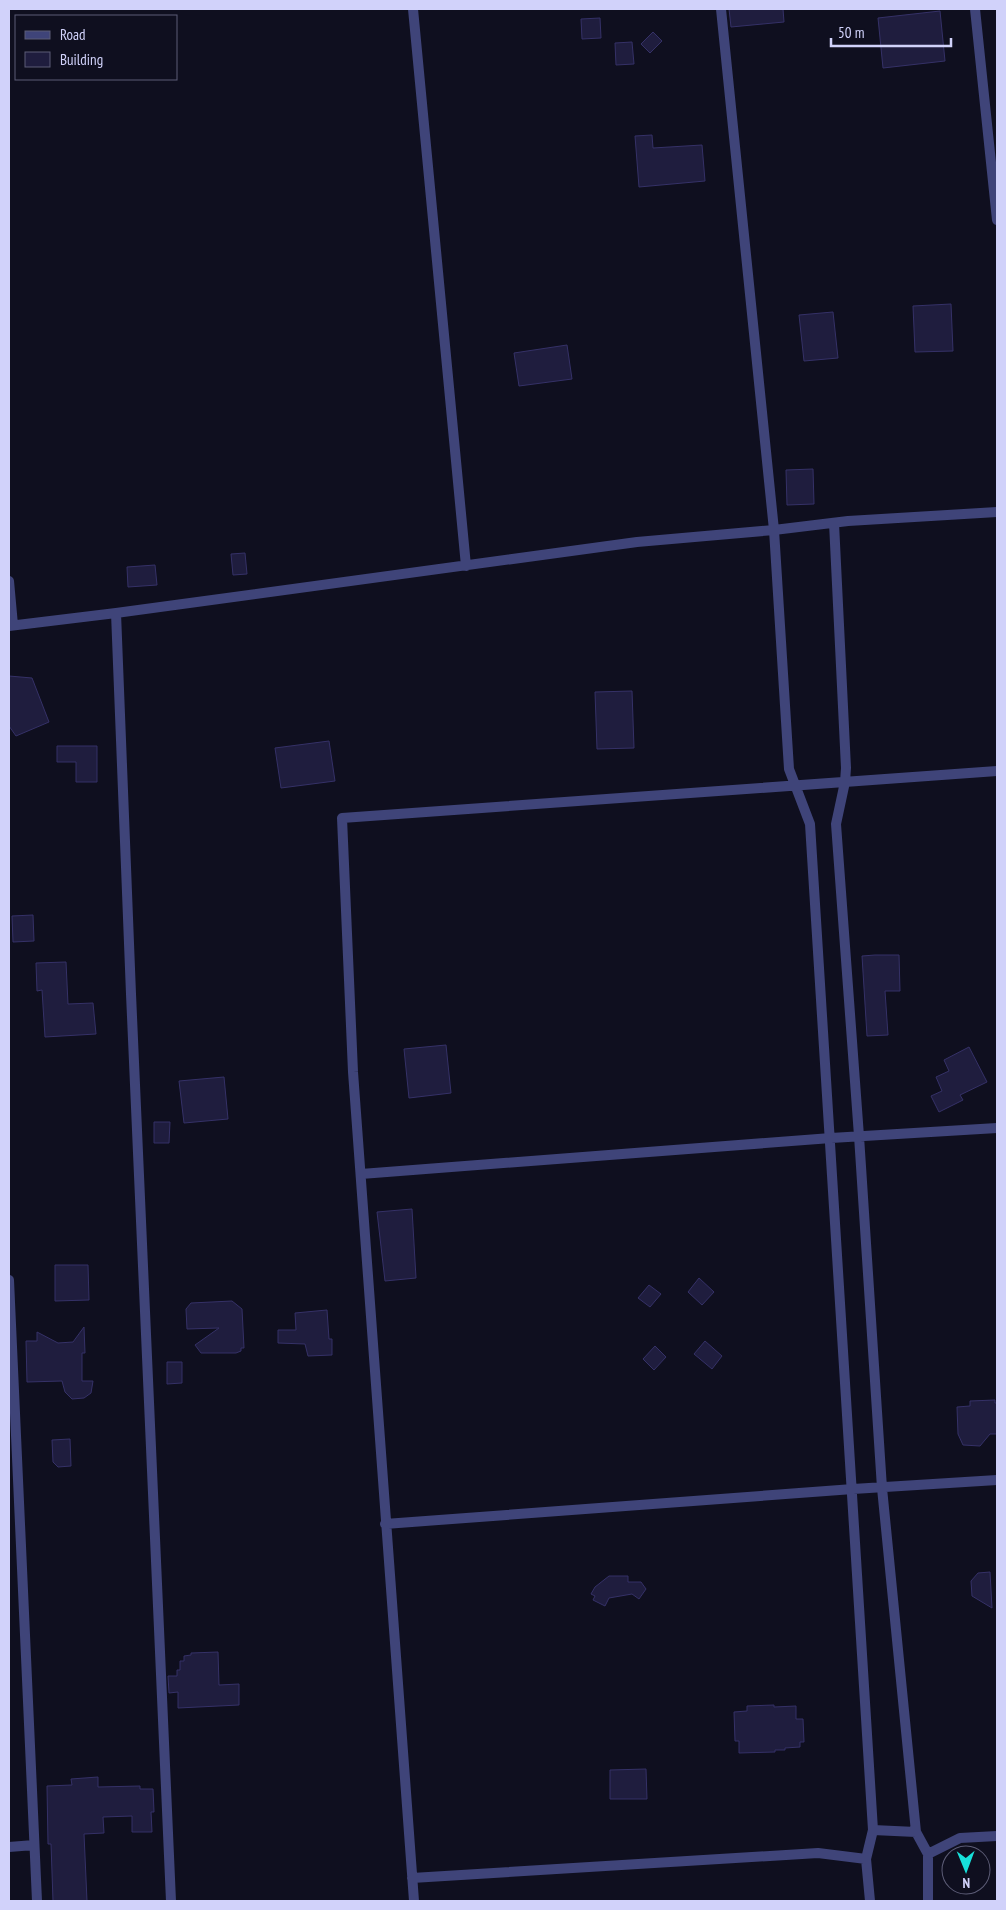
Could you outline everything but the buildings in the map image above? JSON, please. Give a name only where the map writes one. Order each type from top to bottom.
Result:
[{"type":"street","points":[[413,9],[466,566]]},
{"type":"street","points":[[722,9],[774,530],[789,770],[810,824],[831,1138],[872,1830],[866,1858],[870,1901]]},
{"type":"street","points":[[975,9],[997,220]]},
{"type":"street","points":[[9,581],[11,625],[116,613],[637,542],[834,523],[997,512]]},
{"type":"street","points":[[834,523],[846,768],[836,824],[882,1488],[916,1832],[928,1854],[928,1901]]},
{"type":"street","points":[[116,613],[171,1901]]},
{"type":"street","points":[[414,1901],[353,1072],[342,818],[997,771]]},
{"type":"street","points":[[361,1174],[831,1138],[997,1128]]},
{"type":"street","points":[[9,1280],[36,1901]]},
{"type":"street","points":[[385,1524],[997,1480]]},
{"type":"street","points":[[872,1830],[916,1832]]},
{"type":"street","points":[[928,1854],[960,1838],[997,1836]]},
{"type":"street","points":[[9,1847],[34,1845]]},
{"type":"street","points":[[412,1878],[818,1853],[866,1858]]}]
